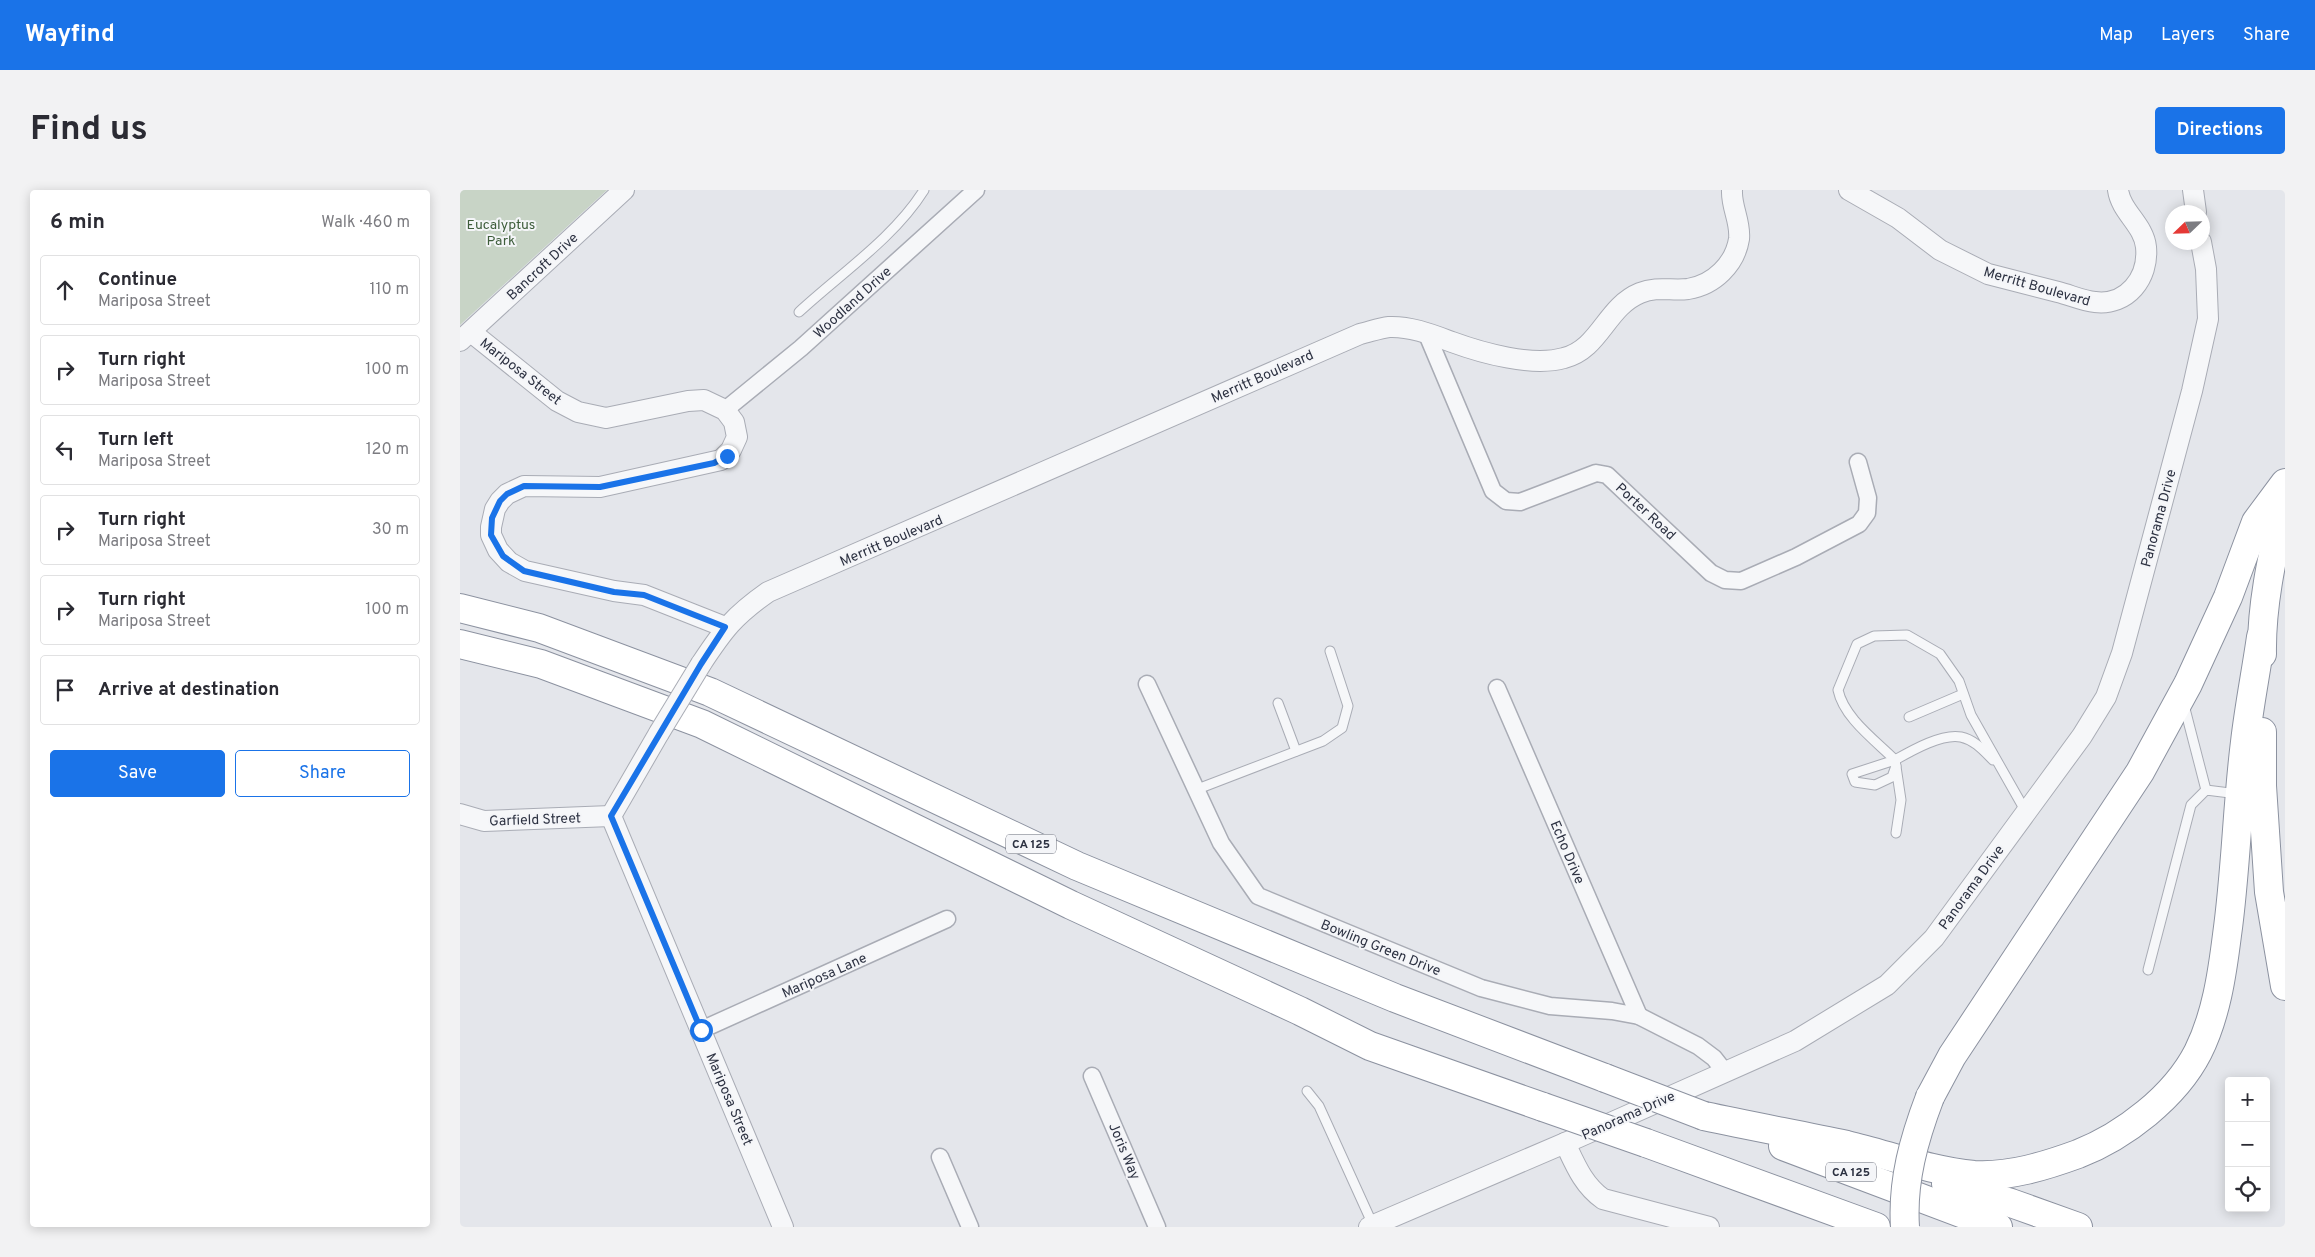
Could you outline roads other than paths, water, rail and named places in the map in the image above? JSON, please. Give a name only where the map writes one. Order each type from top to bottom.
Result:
[{"type":"highway","points":[[1906,1227],[1905,1186],[1909,1162],[1919,1125],[1930,1097],[1952,1056],[2140,772],[2181,697],[2228,597],[2256,522],[2285,483]]},
{"type":"highway","points":[[1704,1116],[1846,1145],[1941,1170],[1975,1175],[2008,1174],[2035,1168],[2095,1147],[2126,1129],[2153,1108],[2178,1080],[2197,1054],[2211,1021],[2223,973],[2232,904],[2244,742],[2262,637],[2273,553],[2285,499]]},
{"type":"highway","name":"CA 125","points":[[460,608],[539,628],[710,692],[1077,866],[1394,998],[1998,1227]]},
{"type":"highway","points":[[2262,637],[2262,786],[2269,892],[2285,986]]},
{"type":"highway","name":"CA 125","points":[[460,644],[541,664],[702,724],[1071,905],[1300,1011],[1370,1046],[1758,1183],[1876,1227]]},
{"type":"highway","points":[[1704,1116],[2011,1202],[2078,1227]]},
{"type":"highway","points":[[1758,1183],[1842,1227]]},
{"type":"street","name":"Bancroft Drive","points":[[466,336],[624,190]]},
{"type":"street","name":"Woodland Drive","points":[[725,410],[801,348],[976,190]]},
{"type":"street","name":"Merritt Boulevard","points":[[1849,190],[1898,218],[1940,250],[1974,268],[1988,274],[2096,303],[2121,299],[2135,288],[2144,272],[2147,257],[2143,233],[2124,206],[2118,190]]},
{"type":"street","points":[[2193,190],[2195,205]]},
{"type":"street","name":"Merritt Boulevard","points":[[725,627],[741,611],[768,592],[1360,334],[1390,327],[1426,332],[1475,350],[1515,358],[1554,360],[1574,354],[1592,342],[1619,306],[1637,294],[1656,288],[1688,289],[1708,282],[1725,269],[1739,240],[1738,218],[1731,191]]},
{"type":"street","name":"Panorama Drive","points":[[1371,1226],[1565,1143],[1795,1041],[1887,985],[1934,938],[2082,736],[2106,697],[2122,653],[2192,391],[2208,319],[2206,270],[2202,250]]},
{"type":"street","name":"Porter Road","points":[[1426,332],[1493,491],[1506,501],[1520,502],[1596,473],[1607,475],[1711,573],[1725,580],[1741,580],[1787,561],[1859,524],[1867,513],[1868,498],[1858,462]]},
{"type":"street","name":"Mariposa Street","points":[[466,336],[557,402],[578,412],[606,418],[696,400],[712,402],[725,410]]},
{"type":"street","points":[[611,816],[659,733],[725,627],[644,595],[614,592],[524,571],[509,562],[498,550],[491,535],[495,509],[507,494],[524,486],[600,487],[721,460],[732,450],[737,437],[734,422],[725,410]]},
{"type":"street","name":"Bowling Green Drive","points":[[1146,684],[1221,843],[1258,896],[1481,988],[1550,1006],[1612,1011],[1639,1016],[1698,1046],[1714,1058],[1726,1072]]},
{"type":"street","name":"Echo Drive","points":[[1497,688],[1639,1016]]},
{"type":"street","name":"Garfield Street","points":[[460,814],[484,821],[611,816]]},
{"type":"street","name":"Mariposa Street","points":[[611,816],[783,1227]]},
{"type":"street","name":"Mariposa Lane","points":[[701,1030],[947,919]]},
{"type":"street","name":"Joris Way","points":[[1092,1076],[1158,1227]]},
{"type":"street","points":[[1565,1143],[1584,1181],[1592,1191],[1603,1199],[1709,1227]]},
{"type":"street","points":[[940,1157],[970,1227]]},
{"type":"lane","points":[[799,312],[896,224],[916,203],[924,190]]},
{"type":"lane","points":[[1896,833],[1901,800],[1895,763],[1854,719],[1840,697],[1838,690],[1857,644],[1874,636],[1906,635],[1940,654],[1959,681],[1971,715],[2026,812]]},
{"type":"lane","points":[[1196,790],[1323,741],[1342,728],[1348,706],[1330,651]]},
{"type":"lane","points":[[1909,717],[1963,694]]},
{"type":"lane","points":[[2181,697],[2206,790]]},
{"type":"lane","points":[[1278,704],[1296,751]]},
{"type":"lane","points":[[1895,763],[1933,741],[1961,737],[1976,744],[2000,767]]},
{"type":"lane","points":[[2206,790],[2240,794]]},
{"type":"lane","points":[[2148,970],[2191,805],[2206,790]]},
{"type":"lane","points":[[1307,1091],[1320,1106],[1371,1226]]},
{"type":"park label","name":"Eucalyptus Park","points":[[501,232]]}]
